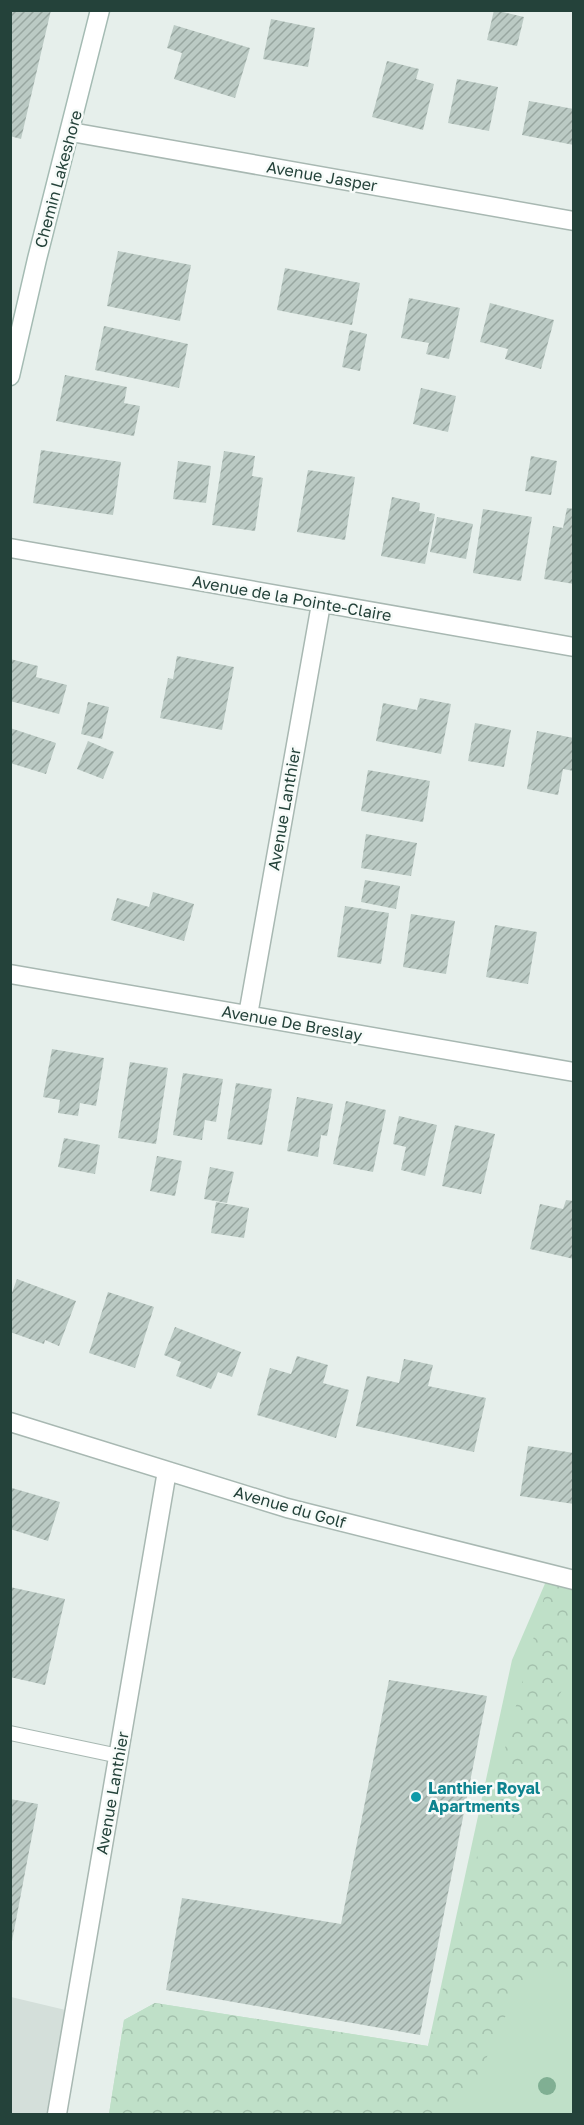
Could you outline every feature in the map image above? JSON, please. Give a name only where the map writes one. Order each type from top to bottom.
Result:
[{"type":"street","name":"Chemin Lakeshore","points":[[10,376],[100,10]]},
{"type":"street","name":"Avenue Jasper","points":[[71,132],[573,221]]},
{"type":"street","name":"Avenue de la Pointe-Claire","points":[[10,548],[573,647]]},
{"type":"street","name":"Avenue Lanthier","points":[[248,1015],[321,604]]},
{"type":"street","name":"Avenue De Breslay","points":[[10,974],[573,1071]]},
{"type":"street","name":"Avenue du Golf","points":[[10,1422],[286,1508],[573,1580]]},
{"type":"street","name":"Avenue Lanthier","points":[[57,2115],[167,1471]]},
{"type":"lane","points":[[10,1733],[118,1756]]},
{"type":"shaded area","points":[[11,1997],[74,2012],[57,2114],[11,2114]]},
{"type":"green space","points":[[550,1572],[573,1576],[573,2114],[109,2114],[124,2020],[155,2003],[428,2046],[512,1660]]},
{"type":"green space","points":[[548,1582],[573,1586],[573,1665],[557,1701],[569,1724],[573,1727],[573,1977],[543,1969],[522,1990],[505,2018],[477,2077],[468,2091],[447,2114],[109,2114],[124,2020],[155,2003],[428,2046]]},
{"type":"building","points":[[10,10],[51,10],[21,139],[10,136]]},
{"type":"building","points":[[494,10],[524,17],[517,46],[487,40]]},
{"type":"building","points":[[271,19],[315,28],[308,67],[263,59]]},
{"type":"building","points":[[174,25],[250,48],[235,98],[174,79],[182,53],[167,48]]},
{"type":"building","points":[[387,61],[419,69],[416,79],[434,84],[423,130],[372,117]]},
{"type":"building","points":[[457,79],[498,87],[489,131],[448,123]]},
{"type":"building","points":[[529,101],[574,109],[574,145],[522,135]]},
{"type":"building","points":[[118,251],[191,265],[180,321],[107,306]]},
{"type":"building","points":[[285,268],[360,283],[352,325],[277,310]]},
{"type":"building","points":[[409,298],[460,308],[449,359],[426,354],[429,343],[401,338]]},
{"type":"building","points":[[490,303],[554,320],[541,369],[505,359],[508,349],[480,342]]},
{"type":"building","points":[[104,326],[188,344],[179,388],[95,370]]},
{"type":"building","points":[[350,330],[367,334],[360,371],[342,367]]},
{"type":"building","points":[[65,375],[127,387],[124,403],[140,406],[134,436],[56,421]]},
{"type":"building","points":[[421,388],[456,396],[448,432],[413,424]]},
{"type":"building","points":[[41,450],[121,462],[113,515],[33,503]]},
{"type":"building","points":[[224,451],[255,456],[252,476],[263,478],[255,531],[212,525]]},
{"type":"building","points":[[531,456],[557,461],[551,495],[525,491]]},
{"type":"building","points":[[178,461],[211,466],[206,503],[173,499]]},
{"type":"building","points":[[308,470],[355,477],[345,540],[297,532]]},
{"type":"building","points":[[392,497],[420,503],[419,511],[435,514],[425,564],[381,556]]},
{"type":"building","points":[[567,508],[574,509],[574,584],[544,579],[553,526],[563,528]]},
{"type":"building","points":[[483,509],[532,517],[521,581],[473,573]]},
{"type":"building","points":[[437,517],[473,524],[466,559],[430,552]]},
{"type":"building","points":[[177,656],[234,667],[222,730],[160,718],[168,678],[173,679]]},
{"type":"building","points":[[10,659],[38,666],[36,677],[67,685],[59,714],[10,701]]},
{"type":"building","points":[[420,698],[451,704],[441,754],[376,741],[383,703],[417,710]]},
{"type":"building","points":[[88,702],[109,707],[102,739],[81,734]]},
{"type":"building","points":[[475,723],[511,730],[504,767],[468,761]]},
{"type":"building","points":[[10,728],[56,743],[46,774],[10,763]]},
{"type":"building","points":[[537,731],[574,738],[574,771],[563,769],[558,795],[527,789]]},
{"type":"building","points":[[88,741],[114,752],[103,779],[77,769]]},
{"type":"building","points":[[368,770],[430,781],[423,822],[361,811]]},
{"type":"building","points":[[366,834],[417,843],[411,876],[361,868]]},
{"type":"building","points":[[365,880],[400,886],[396,909],[361,902]]},
{"type":"building","points":[[153,892],[194,904],[184,941],[111,920],[117,898],[149,907]]},
{"type":"building","points":[[345,906],[389,913],[381,964],[337,957]]},
{"type":"building","points":[[411,914],[455,921],[446,974],[403,967]]},
{"type":"building","points":[[495,925],[537,932],[528,984],[486,977]]},
{"type":"building","points":[[52,1049],[104,1058],[96,1106],[80,1103],[78,1116],[58,1113],[60,1100],[43,1097]]},
{"type":"building","points":[[130,1062],[168,1068],[156,1144],[118,1138]]},
{"type":"building","points":[[183,1073],[223,1079],[216,1122],[205,1120],[202,1140],[173,1135]]},
{"type":"building","points":[[236,1083],[272,1089],[262,1145],[227,1139]]},
{"type":"building","points":[[297,1097],[333,1104],[327,1136],[321,1135],[318,1157],[287,1151]]},
{"type":"building","points":[[346,1101],[386,1110],[373,1172],[333,1164]]},
{"type":"building","points":[[399,1116],[437,1125],[425,1176],[401,1170],[406,1147],[393,1144]]},
{"type":"building","points":[[455,1125],[495,1134],[481,1194],[442,1186]]},
{"type":"building","points":[[64,1138],[100,1145],[95,1174],[58,1167]]},
{"type":"building","points":[[157,1156],[182,1161],[175,1196],[150,1191]]},
{"type":"building","points":[[210,1167],[234,1172],[227,1203],[204,1199]]},
{"type":"building","points":[[566,1200],[574,1201],[574,1259],[530,1249],[540,1204],[563,1209]]},
{"type":"building","points":[[216,1202],[249,1208],[244,1238],[211,1233]]},
{"type":"building","points":[[17,1279],[76,1301],[59,1346],[45,1340],[44,1344],[10,1332],[10,1298]]},
{"type":"building","points":[[108,1292],[154,1307],[135,1368],[89,1353]]},
{"type":"building","points":[[175,1327],[241,1352],[232,1377],[218,1372],[211,1389],[176,1376],[181,1362],[164,1355]]},
{"type":"building","points":[[297,1356],[328,1365],[323,1383],[349,1390],[336,1438],[257,1415],[270,1368],[291,1374]]},
{"type":"building","points":[[404,1359],[433,1365],[428,1386],[486,1398],[474,1452],[356,1426],[367,1376],[399,1383]]},
{"type":"building","points":[[528,1446],[574,1453],[574,1504],[520,1496]]},
{"type":"building","points":[[12,1488],[60,1502],[48,1541],[10,1529]]},
{"type":"building","points":[[10,1587],[65,1599],[45,1685],[10,1677]]},
{"type":"building","name":"Lanthier Royal Apartments","points":[[389,1680],[487,1696],[420,2035],[166,1990],[182,1898],[341,1924]]},
{"type":"building","points":[[10,1799],[38,1804],[12,1941],[10,1941]]},
{"type":"place","name":"Lanthier Royal Apartments","points":[[416,1797]]}]
